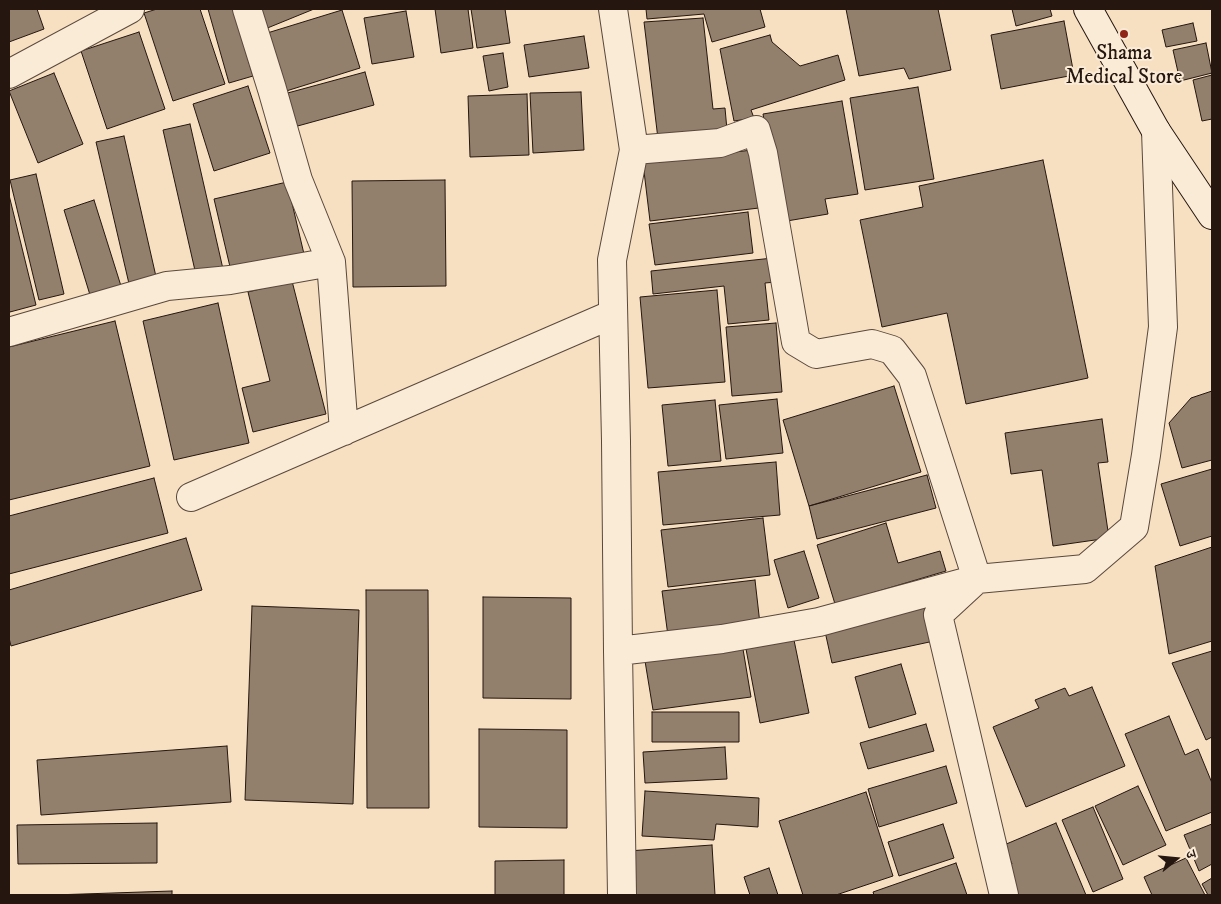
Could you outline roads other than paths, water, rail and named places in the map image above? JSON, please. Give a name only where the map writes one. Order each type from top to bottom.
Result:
[{"type":"street","points":[[9,74],[94,17],[130,9]]},
{"type":"street","points":[[247,9],[298,180],[331,262],[344,431]]},
{"type":"street","points":[[613,9],[634,150],[612,260],[622,895]]},
{"type":"street","points":[[1095,10],[1156,131],[1212,215]]},
{"type":"street","points":[[634,150],[720,143],[756,130],[763,153],[796,342],[816,354],[872,344],[892,350],[912,376],[977,579]]},
{"type":"street","points":[[618,651],[722,639],[818,622],[977,579],[1085,569],[1134,527],[1146,455],[1162,327],[1156,131]]},
{"type":"street","points":[[9,332],[167,286],[230,280],[331,262]]},
{"type":"street","points":[[191,497],[613,314]]},
{"type":"street","points":[[977,579],[938,615],[1004,895]]},
{"type":"place","name":"Shama Medical Store","points":[[1124,34]]}]
